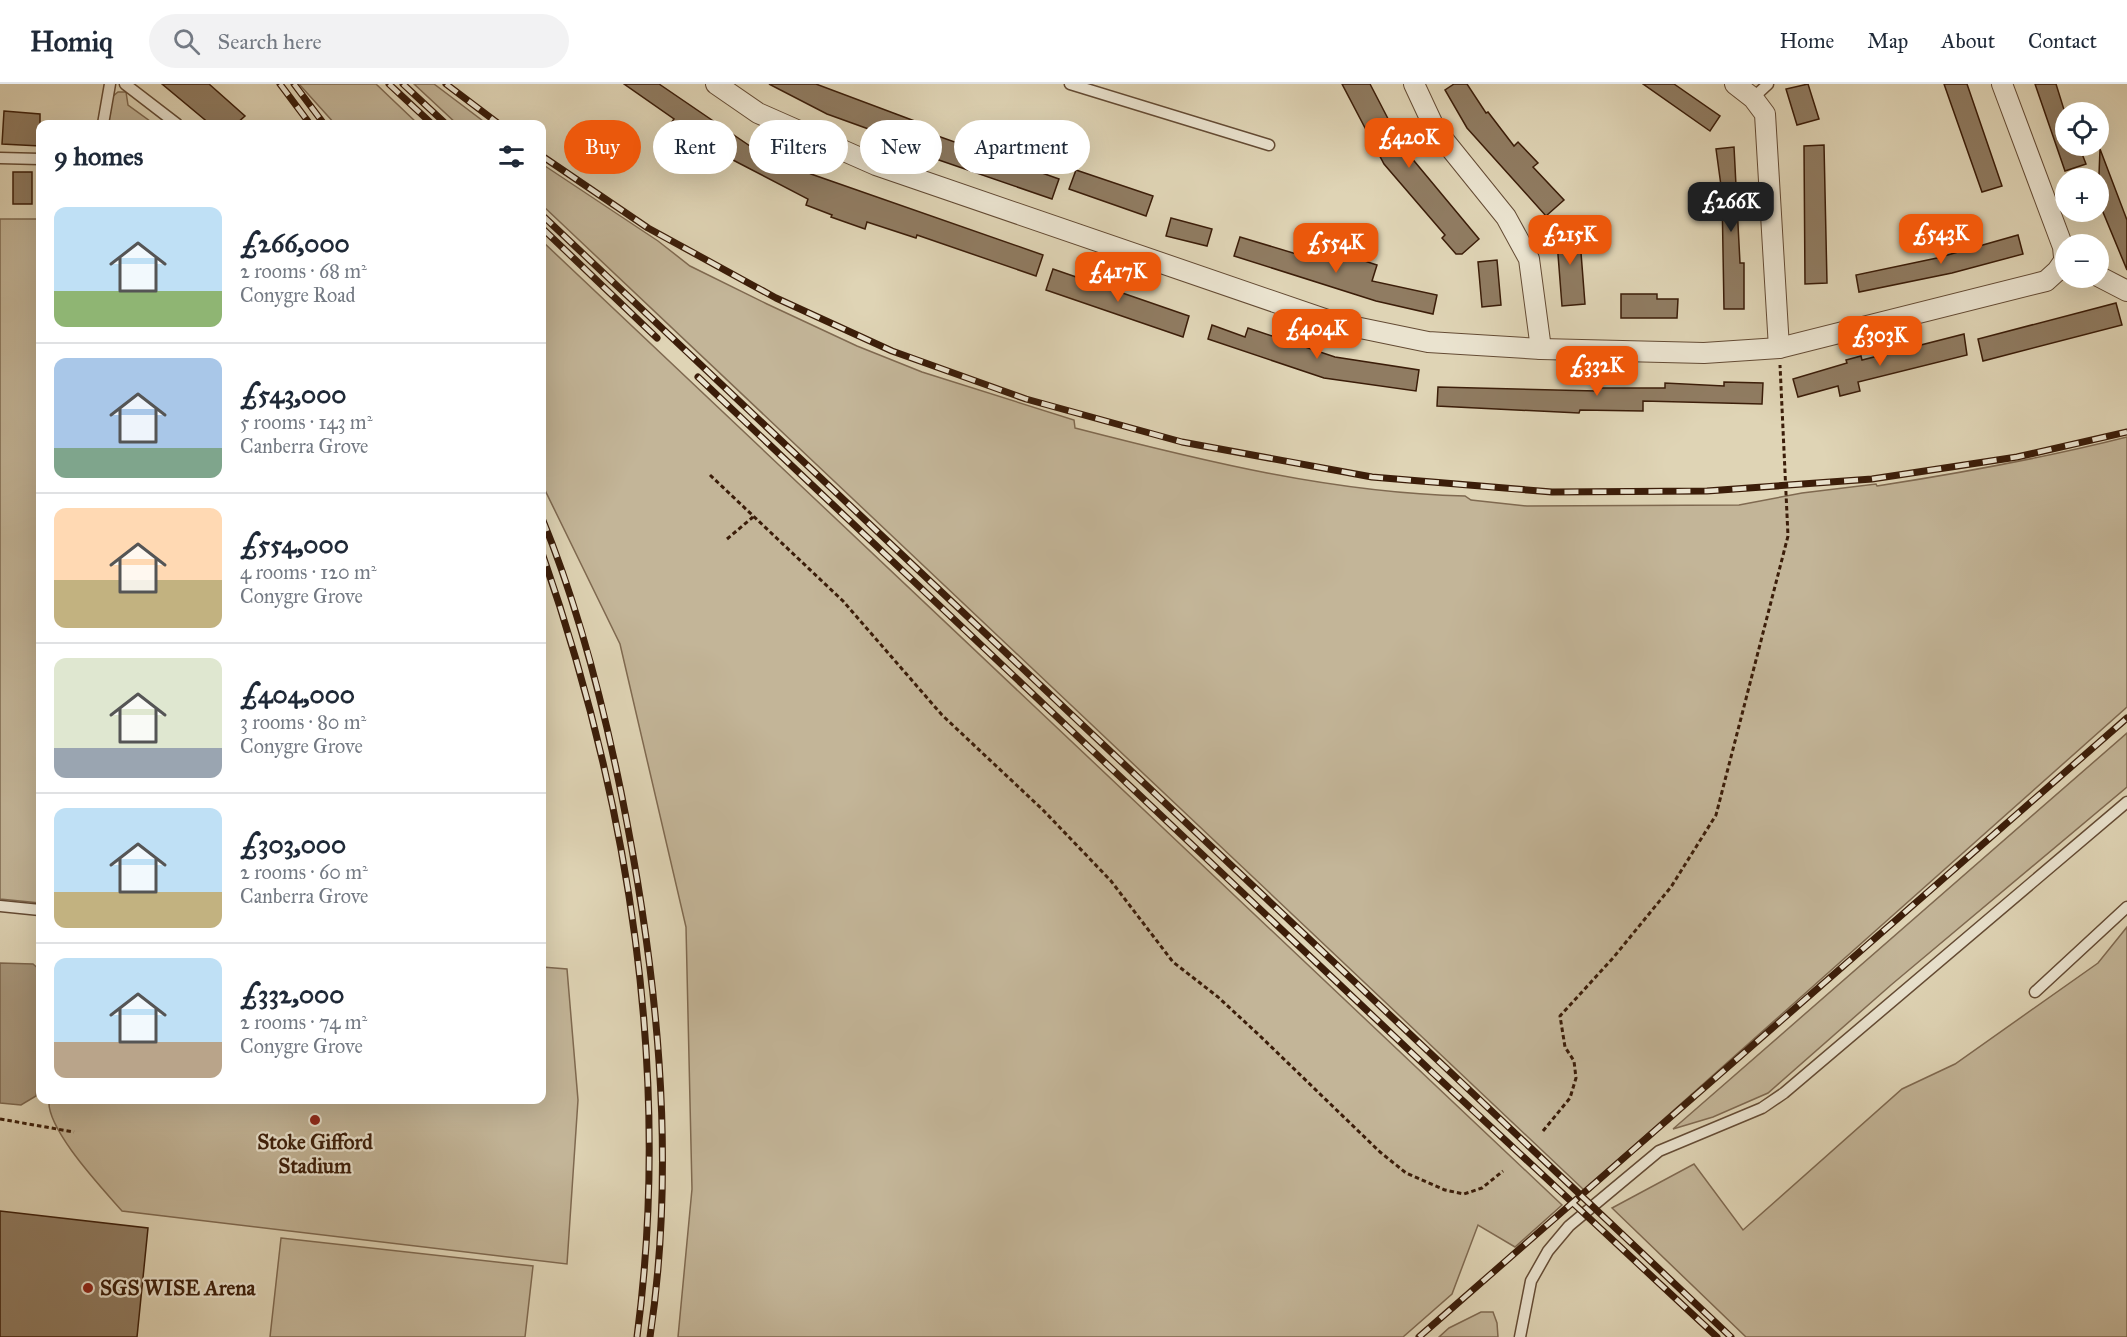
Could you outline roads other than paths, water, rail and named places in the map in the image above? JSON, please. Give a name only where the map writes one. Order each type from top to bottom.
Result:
[{"type":"street","points":[[716,84],[758,113],[876,165],[1336,323],[1428,342],[1541,349],[1704,353],[1779,348],[2046,281],[2055,273]]},
{"type":"street","points":[[1414,84],[1435,129],[1506,217],[1529,259],[1541,349]]},
{"type":"street","points":[[1735,84],[1753,98],[1766,114],[1779,348]]},
{"type":"street","points":[[2002,84],[2058,234]]},
{"type":"street","points":[[2109,282],[2127,291]]},
{"type":"lane","points":[[104,120],[110,84]]},
{"type":"lane","points":[[125,84],[172,120]]},
{"type":"lane","points":[[1070,84],[1269,145]]},
{"type":"lane","points":[[1753,98],[1768,84]]},
{"type":"lane","points":[[0,158],[36,159]]},
{"type":"lane","points":[[1520,1337],[1531,1281],[1548,1251],[1569,1226],[1603,1195],[1659,1150],[1762,1108],[1784,1093],[2127,802]]},
{"type":"lane","points":[[0,906],[36,910]]},
{"type":"lane","points":[[2035,992],[2127,907]]},
{"type":"railway","points":[[280,84],[307,120]]},
{"type":"railway","points":[[294,84],[321,120]]},
{"type":"railway","points":[[389,84],[428,120]]},
{"type":"railway","points":[[403,84],[442,120]]},
{"type":"railway","points":[[446,84],[494,120]]},
{"type":"railway","points":[[546,159],[648,228],[776,298],[892,351],[1026,399],[1182,442],[1372,477],[1552,492],[1707,491],[1872,479],[2017,457],[2127,432]]},
{"type":"railway","points":[[546,219],[1731,1337]]},
{"type":"railway","points":[[546,232],[657,338]]},
{"type":"railway","points":[[698,377],[1433,1073],[1717,1337]]},
{"type":"railway","points":[[546,528],[578,619],[606,722],[634,859],[645,927],[659,1063],[662,1132],[662,1201],[658,1269],[650,1337]]},
{"type":"railway","points":[[546,566],[572,648],[598,744],[620,841],[635,939],[645,1038],[649,1138],[647,1237],[637,1337]]},
{"type":"railway","points":[[1419,1337],[2127,718]]},
{"type":"place","name":"Stoke Gifford Stadium","points":[[315,1120]]},
{"type":"place","name":"SGS WISE Arena","points":[[88,1288]]}]
